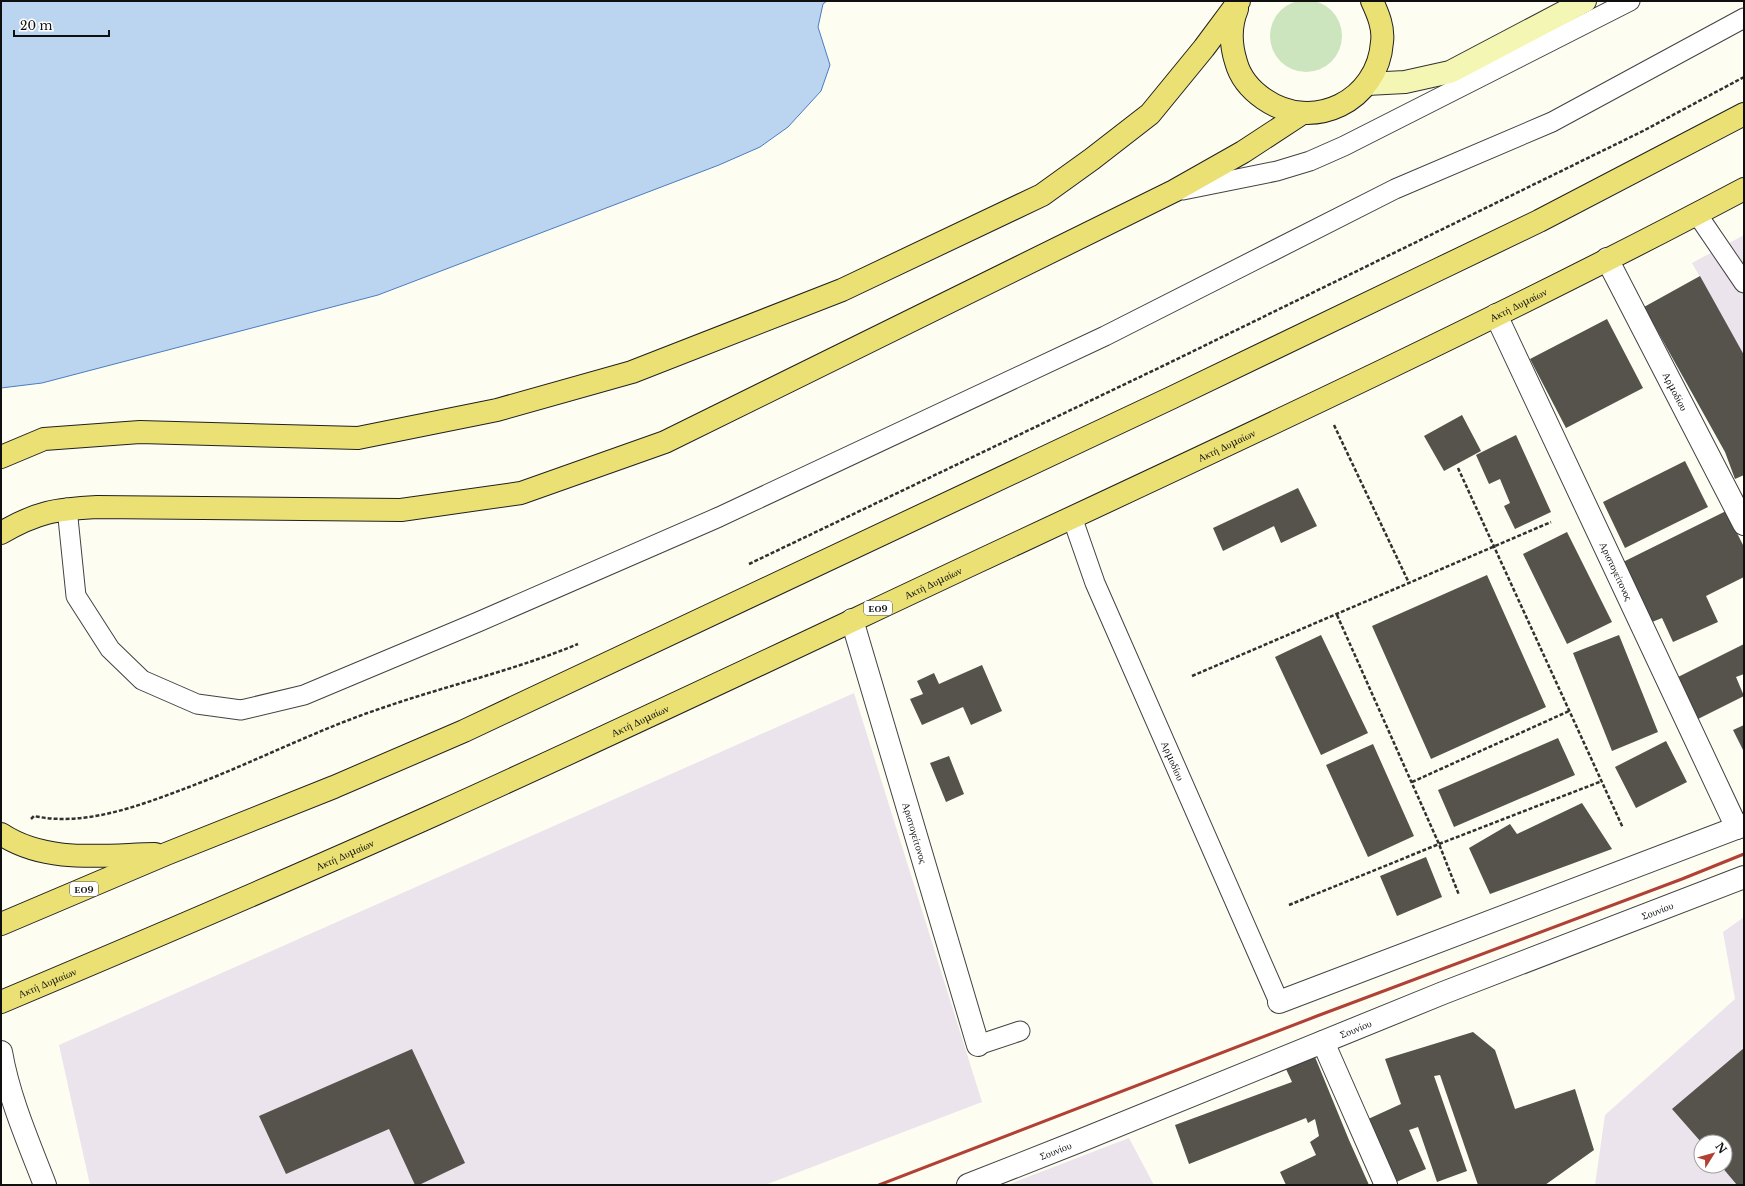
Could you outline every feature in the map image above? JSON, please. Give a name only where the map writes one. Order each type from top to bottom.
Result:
[{"type":"main road","points":[[1240,1],[1233,20],[1231,46],[1238,71],[1254,92],[1264,100],[1275,107],[1300,114],[1326,112],[1348,101],[1367,84],[1378,64],[1383,41],[1380,18],[1372,1]]},
{"type":"main road","points":[[1,457],[44,439],[140,432],[358,438],[497,410],[632,372],[842,290],[1042,195],[1150,114],[1240,1]]},
{"type":"main road","points":[[1367,84],[1405,82],[1450,72],[1585,1]]},
{"type":"main road","points":[[1,533],[24,519],[42,513],[67,508],[401,510],[521,492],[665,442],[1174,192],[1243,152],[1300,114]]},
{"type":"main road","name":"ΕΟ9","points":[[1,924],[166,854],[363,775],[464,731],[617,660],[1178,395],[1539,221],[1744,114]]},
{"type":"main road","name":"Ακτή Δυμαίων","points":[[1,1002],[224,908],[439,812],[1072,518],[1496,315],[1744,189]]},
{"type":"main road","points":[[1,546],[24,519]]},
{"type":"main road","points":[[7,838],[29,849],[65,855],[166,854]]},
{"type":"street","name":"Αρμοδίου","points":[[1607,259],[1744,524]]},
{"type":"street","name":"Αριστογείτονος","points":[[1496,315],[1741,826]]},
{"type":"street","name":"Αριστογείτονος","points":[[852,620],[978,1044]]},
{"type":"street","points":[[1279,1002],[1741,826]]},
{"type":"street","name":"Σουνίου","points":[[968,1185],[1078,1142],[1450,990],[1744,877]]},
{"type":"street","points":[[1323,1042],[1386,1185]]},
{"type":"street","points":[[1,1052],[5,1075],[14,1106],[45,1185]]},
{"type":"lane","points":[[1174,192],[1277,171],[1310,161],[1351,143],[1630,1]]},
{"type":"lane","points":[[67,508],[76,596],[110,649],[142,680],[197,704],[241,710],[304,695],[478,622],[719,517],[1105,336],[1395,189],[1552,122],[1744,18]]},
{"type":"lane","points":[[1697,214],[1744,283]]},
{"type":"lane","name":"Αρμοδίου","points":[[1072,518],[1095,583],[1279,1002]]},
{"type":"lane","points":[[978,1044],[1020,1031]]},
{"type":"path","points":[[743,567],[1174,361],[1643,131],[1744,77]]},
{"type":"path","points":[[1322,399],[1409,583]]},
{"type":"path","points":[[1458,468],[1623,828]]},
{"type":"path","points":[[1192,676],[1551,522]]},
{"type":"path","points":[[1337,615],[1439,844],[1458,895]]},
{"type":"path","points":[[7,838],[34,816],[55,820],[70,819],[108,813],[154,800],[238,768],[324,730],[384,707],[497,674],[545,658],[579,644]]},
{"type":"path","points":[[1412,782],[1569,710]]},
{"type":"path","points":[[1289,905],[1439,844],[1602,781]]},
{"type":"shaded area","points":[[1744,235],[1744,355],[1692,263]]},
{"type":"shaded area","points":[[854,693],[982,1102],[765,1185],[90,1185],[59,1045]]},
{"type":"shaded area","points":[[1744,917],[1744,1185],[1595,1185],[1605,1115],[1735,999],[1723,932]]},
{"type":"shaded area","points":[[1129,1138],[1154,1185],[1007,1185]]},
{"type":"green space","points":[[1299,0],[1313,0],[1320,2],[1332,10],[1340,22],[1342,36],[1340,50],[1332,62],[1320,70],[1313,72],[1299,72],[1292,70],[1280,62],[1272,50],[1270,43],[1270,29],[1272,22],[1280,10],[1292,2]]},
{"type":"water","points":[[1,1],[827,1],[823,4],[818,27],[830,65],[821,91],[788,127],[760,147],[719,165],[378,295],[42,383],[1,388]]},
{"type":"building","points":[[1700,276],[1744,355],[1744,475],[1735,479],[1725,452],[1644,307]]},
{"type":"building","points":[[1607,319],[1643,388],[1566,428],[1530,359]]},
{"type":"building","points":[[1462,415],[1481,451],[1444,471],[1424,436]]},
{"type":"building","points":[[1516,435],[1551,512],[1515,529],[1504,506],[1510,503],[1500,479],[1489,484],[1476,455]]},
{"type":"building","points":[[1685,461],[1708,507],[1625,548],[1603,502]]},
{"type":"building","points":[[1298,488],[1317,526],[1281,543],[1274,526],[1223,551],[1213,528]]},
{"type":"building","points":[[1726,511],[1744,547],[1744,577],[1706,596],[1718,622],[1673,642],[1662,618],[1652,622],[1623,562]]},
{"type":"building","points":[[1567,532],[1612,622],[1567,644],[1523,554]]},
{"type":"building","points":[[1487,575],[1546,707],[1431,759],[1372,626]]},
{"type":"building","points":[[1321,635],[1368,733],[1321,755],[1275,657]]},
{"type":"building","points":[[1619,635],[1658,732],[1612,751],[1573,653]]},
{"type":"building","points":[[1744,644],[1744,674],[1736,677],[1744,696],[1698,719],[1678,677]]},
{"type":"building","points":[[982,665],[1002,711],[971,725],[963,707],[922,725],[910,699],[923,694],[917,681],[934,673],[939,684]]},
{"type":"building","points":[[1744,725],[1744,752],[1733,730]]},
{"type":"building","points":[[1558,738],[1575,775],[1454,827],[1438,790]]},
{"type":"building","points":[[1666,741],[1687,782],[1636,808],[1615,767]]},
{"type":"building","points":[[1373,744],[1414,836],[1368,857],[1326,765]]},
{"type":"building","points":[[949,756],[964,794],[946,802],[930,763]]},
{"type":"building","points":[[1582,803],[1612,849],[1490,894],[1469,848],[1510,824],[1517,834]]},
{"type":"building","points":[[1426,857],[1442,897],[1397,916],[1380,876]]},
{"type":"building","points":[[1473,1032],[1495,1050],[1515,1109],[1575,1089],[1594,1150],[1545,1185],[1478,1185],[1440,1075],[1434,1076],[1467,1171],[1437,1182],[1418,1127],[1409,1130],[1426,1169],[1394,1183],[1366,1120],[1401,1104],[1385,1059]]},
{"type":"building","points":[[1744,1048],[1744,1185],[1737,1185],[1728,1174],[1733,1174],[1733,1134],[1694,1134],[1672,1109]]},
{"type":"building","points":[[412,1049],[465,1163],[419,1185],[415,1185],[389,1129],[286,1174],[259,1116]]},
{"type":"building","points":[[1315,1057],[1369,1185],[1286,1185],[1280,1172],[1316,1155],[1310,1142],[1319,1136],[1315,1119],[1308,1123],[1306,1118],[1189,1164],[1175,1125],[1292,1082],[1286,1069]]},
{"type":"railway","points":[[879,1185],[1317,1016],[1682,879],[1744,854]]}]
